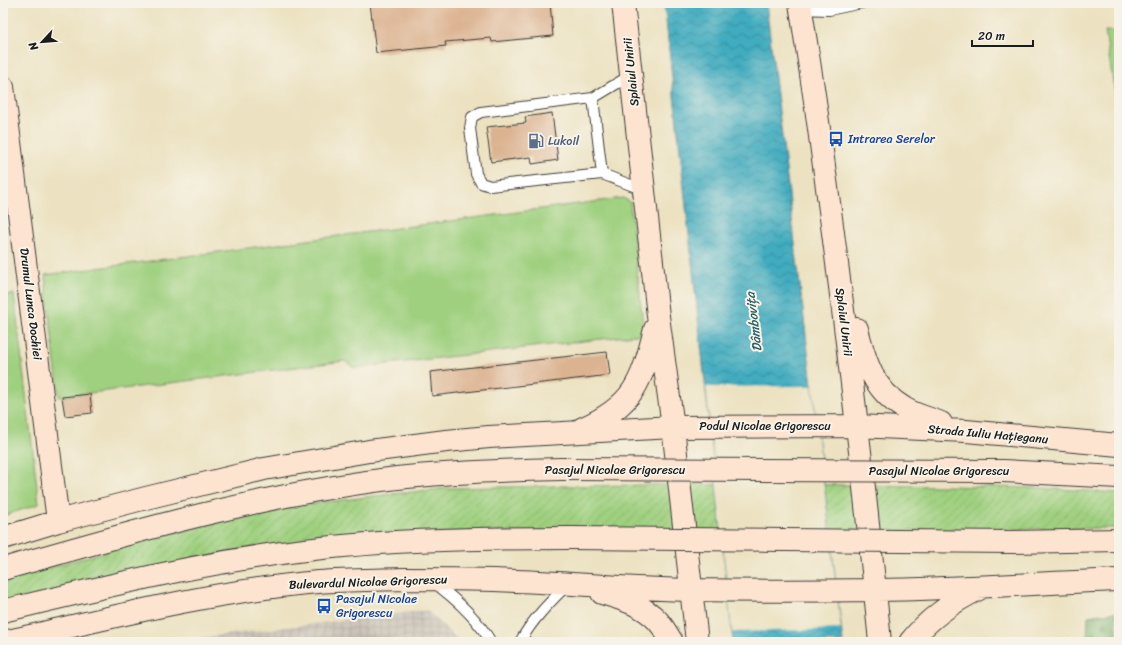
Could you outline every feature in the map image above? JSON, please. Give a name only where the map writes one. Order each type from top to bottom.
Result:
[{"type":"main road","name":"Splaiul Unirii","points":[[623,3],[658,316],[673,427],[697,642]]},
{"type":"main road","name":"Splaiul Unirii","points":[[801,6],[838,269],[857,426],[880,642]]},
{"type":"main road","name":"Drumul Lunca Dochiei","points":[[3,87],[58,521]]},
{"type":"main road","points":[[838,269],[853,312],[864,356],[874,380],[882,391],[894,402],[905,409],[966,431]]},
{"type":"main road","points":[[572,432],[594,423],[606,416],[628,399],[644,370],[649,356],[658,316]]},
{"type":"main road","name":"Podul Nicolae Grigorescu","points":[[673,427],[857,426]]},
{"type":"main road","name":"Strada Iuliu Hațieganu","points":[[857,426],[887,426],[966,431],[1119,445]]},
{"type":"main road","points":[[3,538],[58,521],[222,479],[264,469],[335,456],[446,441],[572,432],[673,427]]},
{"type":"main road","name":"Pasajul Nicolae Grigorescu","points":[[3,569],[172,522],[271,499],[425,475],[498,470],[562,469],[1004,472],[1119,477]]},
{"type":"main road","points":[[3,611],[101,587],[182,570],[286,553],[343,546],[435,540],[504,538],[1013,542],[1119,540]]},
{"type":"main road","name":"Bulevardul Nicolae Grigorescu","points":[[4,642],[102,619],[231,593],[320,582],[429,579],[514,580],[691,590]]},
{"type":"main road","points":[[691,590],[875,590],[1119,580]]},
{"type":"main road","points":[[568,584],[634,604],[658,622],[672,642]]},
{"type":"main road","points":[[910,642],[920,629],[934,616],[956,600],[986,586]]},
{"type":"lane","points":[[801,6],[829,10],[862,3]]},
{"type":"lane","points":[[631,75],[593,98],[481,112],[472,117],[470,128],[476,174],[481,183],[490,186],[602,174],[644,190]]},
{"type":"lane","points":[[593,98],[602,174]]},
{"type":"lane","points":[[429,579],[450,594],[466,610],[486,633],[491,642]]},
{"type":"lane","points":[[520,642],[526,631],[537,617],[568,584]]},
{"type":"shaded area","points":[[427,610],[460,642],[198,642],[198,638]]},
{"type":"green space","points":[[1105,31],[1119,32],[1119,120]]},
{"type":"green space","points":[[623,198],[630,202],[644,334],[354,368],[345,361],[59,397],[45,275]]},
{"type":"green space","points":[[14,294],[39,504],[3,516],[3,296]]},
{"type":"green space","points":[[752,484],[1042,488],[1119,493],[1119,528],[849,531],[453,532],[3,602],[3,581],[162,535],[302,505],[449,488]]},
{"type":"green space","points":[[1115,612],[1119,642],[1087,642],[1088,616]]},
{"type":"water","name":"Dâmbovița","points":[[664,3],[766,3],[843,642],[733,642]]},
{"type":"pier","points":[[812,386],[841,629],[732,632],[706,387]]},
{"type":"building","points":[[370,3],[550,3],[553,36],[492,42],[491,38],[445,42],[446,46],[376,53]]},
{"type":"building","name":"Lukoil","points":[[552,113],[558,160],[532,164],[531,157],[491,162],[486,127],[526,123],[525,117]]},
{"type":"building","points":[[607,352],[610,375],[432,396],[430,372]]},
{"type":"building","points":[[90,394],[92,413],[65,416],[62,397]]},
{"type":"place","name":"Intrarea Serelor","points":[[836,139]]},
{"type":"place","name":"Lukoil","points":[[536,141]]},
{"type":"place","name":"Pasajul Nicolae Grigorescu","points":[[324,606]]}]
